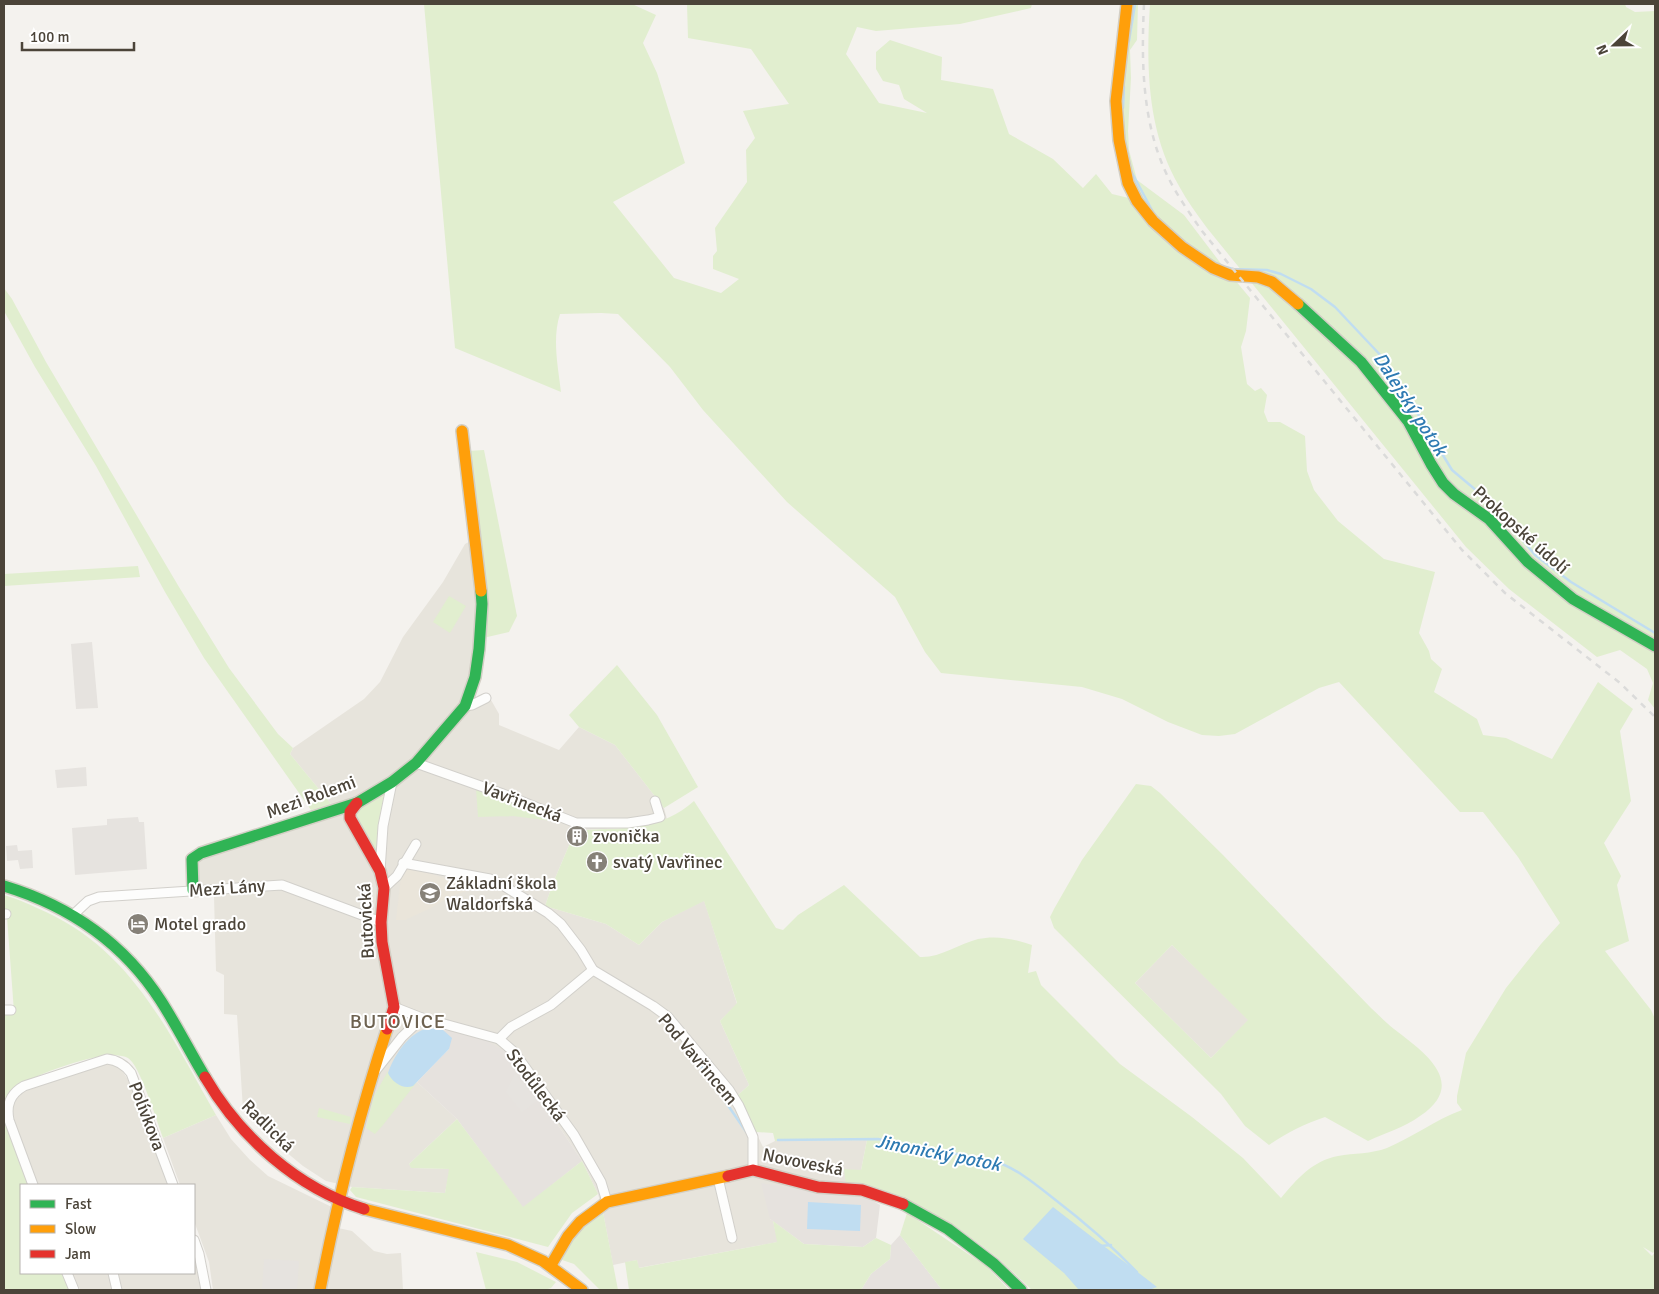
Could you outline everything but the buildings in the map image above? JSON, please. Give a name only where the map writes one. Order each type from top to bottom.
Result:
[{"type":"street","name":"Prokopské údolí","points":[[1127,4],[1116,101],[1119,140],[1128,183],[1153,222],[1182,247],[1213,268],[1230,274],[1258,277],[1272,282],[1290,297],[1361,362],[1408,421],[1430,464],[1443,483],[1454,494],[1489,519],[1528,562],[1573,599],[1655,646]]},
{"type":"street","name":"Mezi Rolemi","points":[[193,890],[192,859],[201,853],[309,820],[357,803],[392,782],[416,763],[465,706],[475,677],[482,604],[462,431]]},
{"type":"street","points":[[465,706],[472,706],[486,698]]},
{"type":"street","name":"Vavřinecká","points":[[416,763],[503,794],[576,823],[628,823],[648,820],[660,816],[655,801]]},
{"type":"street","points":[[380,871],[383,826],[392,782]]},
{"type":"street","name":"Butovická","points":[[320,1290],[338,1200],[372,1074],[394,1008],[384,959],[381,922],[384,888],[380,871],[350,818],[350,812],[357,803]]},
{"type":"street","points":[[384,888],[397,876],[416,844]]},
{"type":"street","name":"Pod Vavřincem","points":[[403,864],[480,876],[504,886],[548,913],[561,924],[581,950],[593,970],[668,1017],[729,1090],[739,1106],[753,1137],[753,1170]]},
{"type":"street","name":"Mezi Lány","points":[[73,915],[88,901],[95,898],[282,885],[381,922]]},
{"type":"street","name":"Radlická","points":[[4,886],[26,892],[73,915],[105,938],[137,968],[160,999],[215,1094],[249,1137],[285,1168],[306,1183],[338,1200],[376,1214],[495,1241],[523,1251],[551,1265],[582,1290]]},
{"type":"street","points":[[499,1039],[511,1026],[551,1005],[593,970]]},
{"type":"street","name":"Stodůlecká","points":[[394,1008],[422,1018],[499,1039],[514,1052],[574,1135],[601,1182],[606,1202]]},
{"type":"street","name":"Butovická","points":[[372,1074],[402,1037],[422,1018]]},
{"type":"street","name":"Polívkova","points":[[33,1184],[7,1112],[10,1098],[18,1089],[107,1059],[125,1066],[130,1073],[173,1184]]},
{"type":"street","name":"Novoveská","points":[[551,1265],[571,1229],[587,1212],[606,1202],[753,1170],[818,1187],[862,1190],[901,1203],[948,1229],[994,1264],[1021,1290]]},
{"type":"street","points":[[718,1178],[732,1238]]},
{"type":"street","points":[[195,1243],[206,1290]]},
{"type":"street","points":[[66,1274],[74,1290]]},
{"type":"street","points":[[113,1274],[117,1290]]},
{"type":"shaded area","points":[[478,537],[473,701],[487,693],[499,714],[499,725],[559,750],[579,727],[615,745],[664,808],[667,819],[641,827],[584,830],[573,836],[545,906],[606,924],[639,945],[662,922],[704,900],[737,1004],[720,1021],[749,1085],[738,1095],[763,1147],[775,1141],[867,1140],[861,1170],[846,1185],[847,1196],[818,1192],[770,1219],[773,1221],[778,1242],[638,1268],[637,1260],[613,1265],[598,1194],[582,1161],[510,1054],[468,1033],[429,1028],[413,1086],[417,1082],[457,1119],[409,1164],[412,1168],[450,1169],[445,1193],[352,1187],[326,1181],[303,1166],[274,1142],[243,1110],[237,1015],[224,1014],[224,975],[216,971],[214,896],[191,898],[187,859],[205,844],[332,805],[290,754],[293,748],[364,699],[380,682],[403,637],[443,582],[465,544]]},
{"type":"shaded area","points":[[92,642],[98,708],[76,709],[71,644]]},
{"type":"shaded area","points":[[86,767],[87,786],[57,788],[55,770]]},
{"type":"shaded area","points":[[138,817],[139,822],[144,822],[147,869],[75,875],[72,828],[107,825],[107,819]]},
{"type":"shaded area","points":[[17,845],[18,851],[32,850],[33,868],[20,869],[18,860],[7,861],[6,846]]},
{"type":"shaded area","name":"Základní škola Waldorfská","points":[[406,867],[448,879],[476,884],[477,888],[451,896],[406,920],[396,920],[401,876]]},
{"type":"shaded area","points":[[1172,945],[1249,1020],[1211,1058],[1135,983]]},
{"type":"shaded area","points":[[443,1030],[468,1033],[480,1037],[510,1054],[582,1161],[523,1208],[457,1119],[417,1082],[449,1049]]},
{"type":"shaded area","points":[[106,1062],[120,1067],[128,1080],[169,1184],[38,1184],[13,1120],[14,1102],[23,1092]]},
{"type":"shaded area","points":[[515,1074],[537,1101],[522,1112],[506,1092]]},
{"type":"shaded area","points":[[216,1115],[231,1139],[268,1176],[342,1212],[338,1228],[352,1231],[374,1251],[387,1254],[401,1253],[403,1290],[213,1290],[209,1262],[195,1224],[195,1184],[180,1184],[163,1138]]},
{"type":"shaded area","points":[[761,1183],[868,1198],[880,1205],[876,1238],[863,1247],[804,1244],[770,1219]]},
{"type":"shaded area","points":[[900,1235],[942,1290],[861,1290],[871,1274],[890,1259],[891,1245]]},
{"type":"shaded area","points":[[264,1259],[299,1261],[297,1290],[262,1290]]},
{"type":"shaded area","points":[[195,1260],[198,1274],[200,1274],[202,1290],[81,1290],[71,1274],[195,1274]]},
{"type":"green space","points":[[424,4],[632,4],[656,15],[643,43],[657,73],[685,163],[613,202],[674,278],[721,293],[739,279],[713,269],[713,256],[717,251],[715,228],[747,182],[746,150],[755,138],[743,111],[789,104],[751,49],[688,38],[687,4],[1032,4],[1031,8],[960,24],[876,31],[857,27],[846,54],[879,103],[927,113],[904,99],[899,85],[883,81],[876,69],[876,52],[890,40],[942,57],[941,80],[993,89],[1009,134],[1053,159],[1083,188],[1096,174],[1112,194],[1133,199],[1178,249],[1226,280],[1235,280],[1250,298],[1246,331],[1241,347],[1247,384],[1255,391],[1261,388],[1267,395],[1264,412],[1268,422],[1280,422],[1305,436],[1307,471],[1314,490],[1338,521],[1384,559],[1435,572],[1419,633],[1429,651],[1431,659],[1442,669],[1434,692],[1477,719],[1483,735],[1506,738],[1552,759],[1598,682],[1633,709],[1620,731],[1631,801],[1604,843],[1621,876],[1617,885],[1629,941],[1605,951],[1651,1010],[1655,1019],[1655,1251],[1653,1253],[1643,1247],[1652,1256],[1655,1252],[1655,1290],[1032,1290],[998,1258],[954,1225],[903,1199],[846,1185],[844,1169],[861,1170],[867,1140],[775,1141],[773,1133],[756,1132],[738,1095],[749,1085],[720,1021],[737,1003],[704,901],[662,922],[639,945],[606,924],[545,906],[573,836],[576,840],[581,837],[579,833],[584,830],[628,828],[656,822],[682,810],[694,801],[776,928],[783,930],[798,915],[844,885],[920,957],[935,955],[971,941],[992,937],[1005,938],[1032,945],[1028,973],[1036,971],[1041,985],[1120,1064],[1192,1117],[1243,1158],[1281,1198],[1299,1178],[1320,1162],[1338,1156],[1387,1148],[1462,1110],[1457,1103],[1457,1096],[1466,1053],[1506,988],[1560,923],[1518,857],[1483,812],[1460,812],[1339,682],[1319,688],[1235,734],[1219,736],[1202,735],[1168,722],[1122,699],[1082,687],[941,673],[925,652],[895,597],[787,502],[703,410],[670,367],[618,314],[560,314],[556,343],[561,392],[455,348]]},
{"type":"green space","points":[[1130,4],[1138,4],[1137,40],[1130,50],[1131,78],[1128,131],[1129,150],[1137,180],[1184,215],[1222,265],[1213,265],[1157,221],[1135,188],[1121,137],[1125,43]]},
{"type":"green space","points":[[1150,4],[1625,4],[1626,7],[1635,12],[1655,11],[1655,709],[1648,700],[1653,683],[1647,669],[1620,650],[1597,657],[1509,589],[1466,547],[1196,213],[1182,192],[1168,165],[1155,121],[1151,98],[1148,51]]},
{"type":"green space","points":[[4,288],[179,587],[229,668],[278,734],[293,748],[290,754],[332,805],[311,810],[204,658],[165,592],[96,466],[35,367],[4,311]]},
{"type":"green space","points":[[484,450],[517,616],[509,632],[483,638],[468,451]]},
{"type":"green space","points":[[138,566],[140,577],[4,586],[4,574]]},
{"type":"green space","points":[[449,596],[466,606],[450,633],[433,622]]},
{"type":"green space","points":[[617,665],[657,715],[698,787],[664,808],[615,745],[579,727],[569,715]]},
{"type":"green space","points":[[1136,784],[1151,786],[1223,855],[1371,1008],[1428,1058],[1437,1069],[1441,1080],[1441,1092],[1434,1104],[1408,1123],[1368,1141],[1325,1117],[1296,1129],[1269,1145],[1245,1126],[1221,1094],[1054,928],[1050,917],[1082,860]],"holes":[[[1172,945],[1248,1020],[1211,1058],[1135,983]]]},
{"type":"green space","points":[[387,787],[380,865],[354,813]]},
{"type":"green space","points":[[476,789],[560,822],[513,816],[478,817]]},
{"type":"green space","points":[[4,895],[46,912],[77,929],[103,950],[126,973],[147,999],[165,1026],[216,1115],[163,1138],[138,1071],[128,1058],[119,1055],[93,1058],[49,1071],[26,1082],[6,1101],[29,1184],[20,1184],[20,1274],[62,1274],[70,1290],[4,1290],[4,1014],[14,1012],[7,917],[4,911]]},
{"type":"green space","points":[[388,1071],[401,1085],[409,1086],[417,1082],[375,1134],[366,1128],[374,1096]]},
{"type":"green space","points":[[319,1108],[351,1117],[350,1124],[317,1117]]},
{"type":"green space","points":[[457,1119],[523,1207],[582,1161],[598,1194],[572,1213],[548,1247],[356,1197],[350,1190],[352,1187],[445,1193],[449,1169],[411,1168],[409,1164]]},
{"type":"green space","points":[[603,1212],[618,1290],[600,1290],[574,1264],[562,1260],[576,1233],[588,1219]]},
{"type":"green space","points":[[907,1213],[986,1266],[1009,1290],[942,1290],[900,1235]]},
{"type":"green space","points":[[773,1221],[804,1244],[863,1247],[876,1238],[891,1245],[890,1259],[871,1274],[861,1290],[629,1290],[625,1262],[637,1260],[639,1268],[777,1242]]},
{"type":"green space","points":[[476,1252],[517,1262],[556,1282],[551,1288],[544,1290],[486,1290]]},
{"type":"water","points":[[429,1028],[443,1030],[452,1038],[449,1049],[413,1086],[405,1087],[398,1084],[388,1073],[394,1059],[409,1039],[422,1030]]},
{"type":"water","points":[[808,1202],[861,1205],[860,1231],[807,1229]]},
{"type":"water","points":[[1053,1207],[1157,1287],[1149,1290],[1079,1290],[1064,1273],[1023,1239]]},
{"type":"waterway","name":"Dalejský potok","points":[[1129,41],[1135,4]]},
{"type":"waterway","name":"Dalejský potok","points":[[1123,108],[1124,87]]},
{"type":"waterway","name":"Dalejský potok","points":[[1131,171],[1153,212]]},
{"type":"waterway","name":"Dalejský potok","points":[[1226,267],[1267,270],[1281,274],[1311,289],[1335,307],[1385,360],[1452,470],[1496,507],[1535,555],[1571,582],[1655,633]]},
{"type":"waterway","name":"Jinonický potok","points":[[694,1056],[747,1133]]},
{"type":"waterway","name":"Jinonický potok","points":[[778,1140],[878,1139],[994,1161],[1017,1172],[1039,1187],[1075,1215],[1137,1272]]},
{"type":"waterway","name":"Jinonický potok","points":[[1100,1246],[1111,1245]]},
{"type":"railway","points":[[1144,4],[1144,76],[1150,123],[1164,169],[1178,195],[1202,231],[1462,550],[1505,593],[1620,683],[1655,717]]},
{"type":"traffic: fast","points":[[1298,304],[1361,362],[1408,421],[1431,464],[1443,483],[1454,494],[1489,519],[1528,562],[1573,599],[1655,646]]},
{"type":"traffic: fast","points":[[193,890],[192,859],[201,853],[357,803],[392,782],[416,763],[465,706],[475,677],[479,649],[481,591]]},
{"type":"traffic: fast","points":[[4,886],[28,894],[73,916],[93,929],[130,961],[161,1001],[205,1077]]},
{"type":"traffic: fast","points":[[903,1204],[948,1229],[994,1264],[1021,1290]]},
{"type":"traffic: slow","points":[[1127,4],[1116,101],[1119,140],[1128,183],[1137,201],[1153,221],[1182,247],[1213,268],[1230,275],[1258,277],[1272,282],[1298,304]]},
{"type":"traffic: slow","points":[[462,431],[481,591]]},
{"type":"traffic: slow","points":[[320,1290],[349,1159],[387,1029]]},
{"type":"traffic: slow","points":[[551,1265],[568,1236],[580,1222],[607,1202],[728,1176]]},
{"type":"traffic: slow","points":[[364,1209],[508,1245],[543,1261],[582,1290]]},
{"type":"traffic: jam","points":[[357,803],[350,812],[350,818],[380,871],[384,888],[381,922],[382,942],[394,1007],[387,1029]]},
{"type":"traffic: jam","points":[[205,1077],[235,1120],[272,1158],[316,1188],[339,1200],[364,1209]]},
{"type":"traffic: jam","points":[[728,1176],[753,1170],[818,1187],[862,1190],[903,1204]]},
{"type":"place","name":"zvonička","points":[[577,836]]},
{"type":"place","name":"svatý Vavřinec","points":[[597,862]]},
{"type":"place","name":"Základní škola Waldorfská","points":[[430,893]]},
{"type":"place","name":"Motel grado","points":[[138,924]]},
{"type":"district","name":"BUTOVICE","points":[[398,1021]]}]
